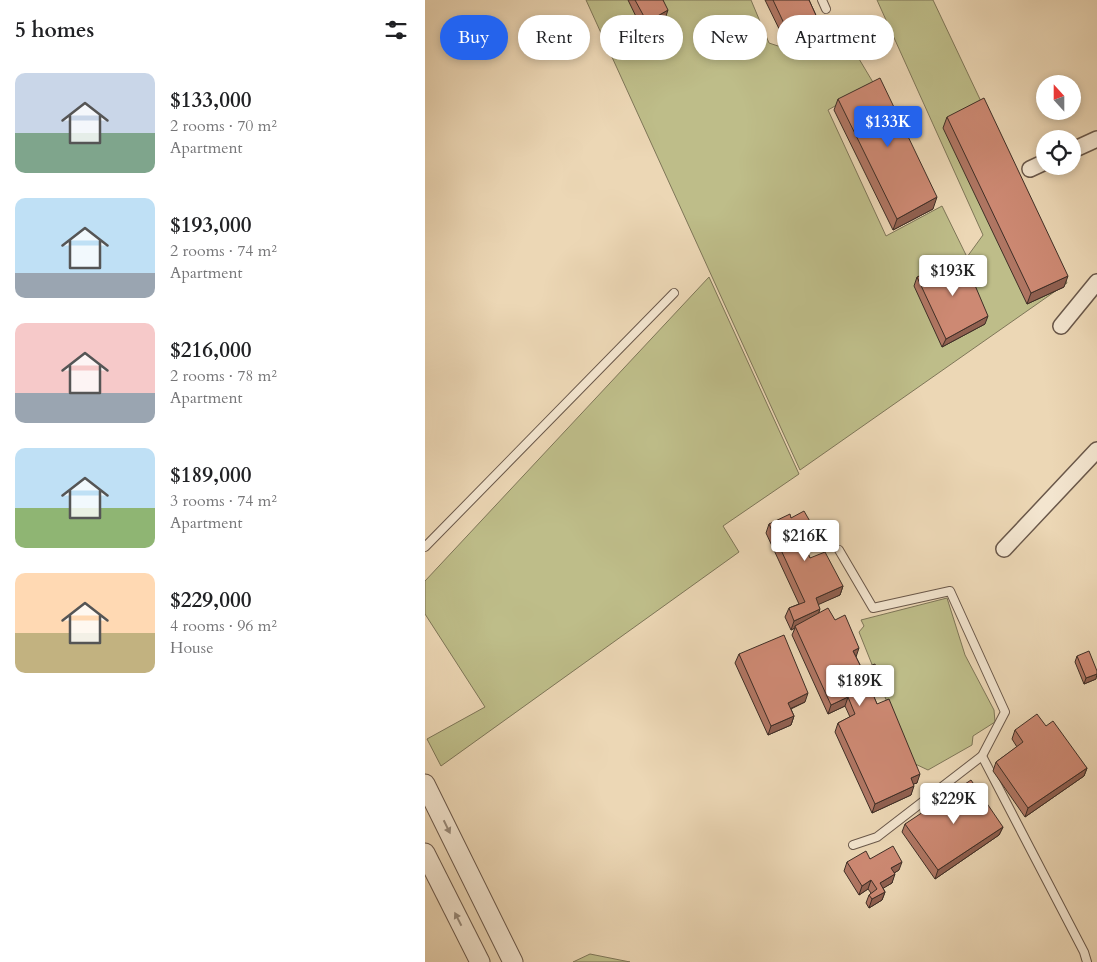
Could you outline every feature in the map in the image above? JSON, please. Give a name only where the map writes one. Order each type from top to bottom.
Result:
[{"type":"street","points":[[1081,146],[1097,139]]},
{"type":"street","points":[[1029,169],[1036,166]]},
{"type":"street","points":[[1061,326],[1097,282]]},
{"type":"street","points":[[1004,549],[1097,450]]},
{"type":"street","points":[[425,784],[513,962]]},
{"type":"street","points":[[425,854],[480,962]]},
{"type":"lane","points":[[822,0],[826,9]]},
{"type":"lane","points":[[425,547],[674,293]]},
{"type":"lane","points":[[839,550],[873,608],[950,592],[1005,712],[982,756],[877,837],[853,845]]},
{"type":"lane","points":[[982,756],[1084,952],[1087,962]]},
{"type":"shaded area","points":[[586,0],[751,0],[757,15],[693,15],[693,60],[767,60],[767,38],[769,43],[777,46],[777,60],[860,60],[874,84],[828,110],[886,236],[942,206],[967,257],[983,235],[894,38],[894,15],[884,15],[877,0],[933,0],[1067,283],[800,470],[613,60],[683,60],[683,15],[600,15],[600,31]]},
{"type":"shaded area","points":[[709,277],[799,474],[723,526],[739,552],[441,766],[427,739],[485,707],[425,614],[425,581]]},
{"type":"shaded area","points":[[947,598],[965,655],[994,710],[995,722],[973,736],[972,745],[928,770],[911,762],[859,632],[864,626],[861,620]]},
{"type":"shaded area","points":[[590,954],[630,962],[573,962]]},
{"type":"building","points":[[635,0],[663,0],[668,10],[659,15],[643,15]]},
{"type":"building","points":[[773,0],[809,0],[816,15],[780,15]]},
{"type":"building","points":[[880,78],[937,197],[897,219],[838,99]]},
{"type":"building","points":[[984,98],[1068,276],[1031,293],[947,117]]},
{"type":"building","points":[[963,257],[988,316],[946,339],[917,277]]},
{"type":"building","points":[[804,511],[819,537],[804,545],[810,558],[825,552],[843,586],[816,598],[820,609],[794,621],[789,608],[805,602],[769,524],[790,514],[791,518]]},
{"type":"building","points":[[828,608],[835,620],[845,615],[859,648],[853,651],[862,669],[875,664],[881,681],[870,687],[877,704],[889,699],[920,774],[911,778],[914,786],[875,804],[838,723],[855,714],[848,697],[831,705],[795,626]]},
{"type":"building","points":[[784,635],[808,693],[788,703],[794,716],[771,726],[739,654]]},
{"type":"building","points":[[1089,651],[1097,674],[1086,678],[1077,656]]},
{"type":"building","points":[[1037,714],[1046,726],[1053,721],[1087,768],[1028,808],[996,762],[1023,742],[1015,730]]},
{"type":"building","points":[[971,780],[1003,827],[938,870],[905,824]]},
{"type":"building","points":[[893,846],[902,862],[891,868],[895,874],[880,883],[885,892],[872,899],[869,895],[877,889],[871,880],[862,886],[847,862],[866,851],[870,859]]}]
